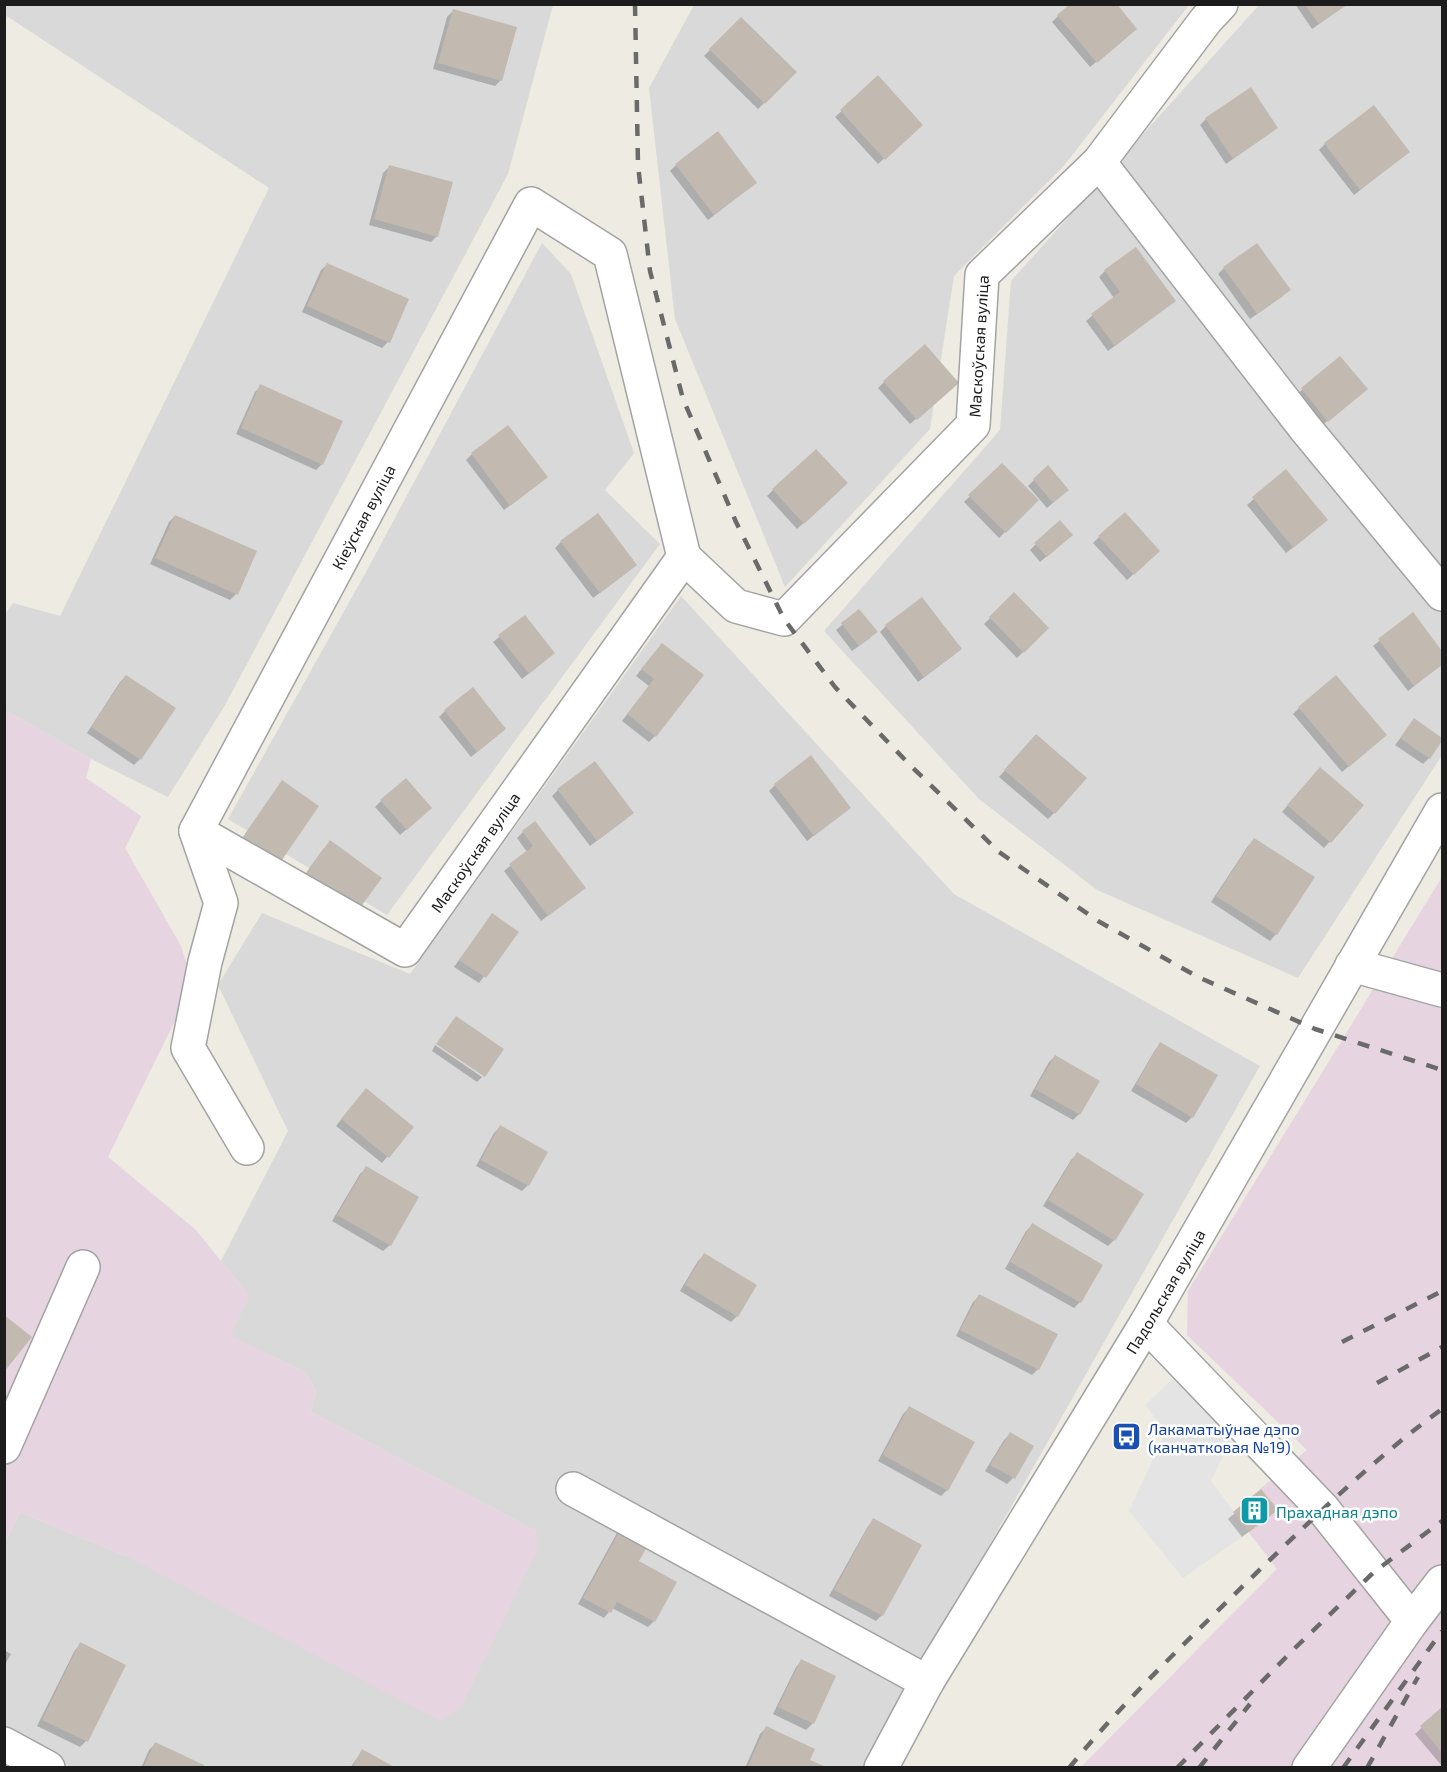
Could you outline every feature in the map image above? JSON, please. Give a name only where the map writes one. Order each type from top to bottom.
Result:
[{"type":"street","name":"Маскоўская вуліца","points":[[196,831],[405,950],[684,557],[736,606],[784,619],[973,425],[982,275],[1099,162],[1206,20],[1221,4]]},
{"type":"street","points":[[1099,162],[1305,428],[1443,594]]},
{"type":"street","name":"Кіеўская вуліца","points":[[196,831],[531,204],[610,254],[684,557]]},
{"type":"street","name":"Падольская вуліца","points":[[881,1767],[927,1682],[1146,1324],[1443,810]]},
{"type":"street","points":[[196,831],[221,903],[205,962],[188,1048],[247,1148]]},
{"type":"street","points":[[1352,965],[1443,990]]},
{"type":"street","points":[[4,1447],[82,1267]]},
{"type":"street","points":[[1146,1324],[1323,1509],[1413,1621]]},
{"type":"street","points":[[573,1489],[927,1682]]},
{"type":"street","points":[[1309,1767],[1443,1582]]},
{"type":"street","points":[[4,1744],[48,1767]]},
{"type":"shaded area","points":[[5,5],[553,5],[508,174],[224,707],[168,797],[91,759],[5,710],[5,614],[13,603],[60,616],[269,188],[5,15]]},
{"type":"shaded area","points":[[694,5],[1189,5],[1063,167],[954,276],[930,429],[785,587],[675,319],[649,88]]},
{"type":"shaded area","points":[[1259,5],[1442,5],[1442,755],[1298,978],[1097,890],[979,799],[824,631],[1000,430],[1011,281]]},
{"type":"shaded area","points":[[542,243],[571,274],[634,453],[605,490],[660,544],[387,915],[228,819],[366,572]]},
{"type":"shaded area","points":[[681,596],[954,894],[1260,1066],[864,1767],[72,1768],[5,1732],[5,1542],[20,1512],[126,1556],[536,1531],[311,1412],[316,1391],[305,1372],[230,1336],[249,1296],[221,1261],[288,1131],[218,985],[262,913],[410,974]]},
{"type":"shaded area","points":[[5,710],[91,759],[86,778],[141,816],[125,848],[181,946],[193,984],[108,1157],[196,1230],[249,1296],[231,1336],[305,1372],[316,1391],[311,1412],[536,1531],[538,1549],[462,1706],[441,1721],[126,1556],[20,1512],[5,1542]]},
{"type":"shaded area","points":[[1442,877],[1442,1767],[1080,1768],[1277,1569],[1233,1512],[1307,1450],[1187,1335],[1188,1291]]},
{"type":"shaded area","points":[[1176,1376],[1231,1439],[1211,1481],[1249,1532],[1183,1578],[1129,1511],[1166,1431],[1145,1405]]},
{"type":"building","points":[[1070,4],[1117,4],[1137,29],[1097,63],[1057,15]]},
{"type":"building","points":[[1305,5],[1347,5],[1319,24]]},
{"type":"building","points":[[453,9],[517,27],[502,81],[438,63]]},
{"type":"building","points":[[741,17],[797,72],[765,104],[709,49]]},
{"type":"building","points":[[878,75],[923,125],[885,160],[840,110]]},
{"type":"building","points":[[1251,87],[1278,128],[1233,159],[1205,118]]},
{"type":"building","points":[[1374,105],[1410,152],[1360,190],[1324,143]]},
{"type":"building","points":[[718,131],[757,183],[714,215],[675,164]]},
{"type":"building","points":[[389,165],[453,182],[438,237],[374,219]]},
{"type":"building","points":[[1257,243],[1291,290],[1257,314],[1223,267]]},
{"type":"building","points":[[1136,247],[1176,301],[1115,346],[1091,314],[1120,292],[1104,270]]},
{"type":"building","points":[[327,263],[409,299],[390,343],[307,306]]},
{"type":"building","points":[[925,344],[959,383],[917,420],[883,381]]},
{"type":"building","points":[[1340,356],[1368,389],[1328,422],[1301,388]]},
{"type":"building","points":[[260,384],[343,421],[323,465],[241,428]]},
{"type":"building","points":[[508,425],[548,477],[510,506],[471,453]]},
{"type":"building","points":[[816,449],[848,483],[804,524],[772,489]]},
{"type":"building","points":[[1002,463],[1039,500],[1006,533],[968,495]]},
{"type":"building","points":[[1048,465],[1069,490],[1053,503],[1033,479]]},
{"type":"building","points":[[1286,469],[1328,520],[1293,548],[1252,497]]},
{"type":"building","points":[[1125,512],[1160,551],[1134,575],[1098,536]]},
{"type":"building","points":[[598,513],[637,565],[600,593],[560,541]]},
{"type":"building","points":[[175,515],[257,551],[238,595],[155,558]]},
{"type":"building","points":[[1060,520],[1073,535],[1047,557],[1034,543]]},
{"type":"building","points":[[1014,592],[1049,628],[1024,653],[989,617]]},
{"type":"building","points":[[922,597],[962,649],[924,677],[885,625]]},
{"type":"building","points":[[859,609],[878,632],[859,646],[841,623]]},
{"type":"building","points":[[1413,612],[1442,651],[1442,665],[1414,686],[1378,639]]},
{"type":"building","points":[[525,615],[555,653],[529,674],[498,635]]},
{"type":"building","points":[[662,643],[704,675],[656,737],[627,714],[654,679],[641,669]]},
{"type":"building","points":[[126,675],[176,708],[141,760],[91,727]]},
{"type":"building","points":[[1336,675],[1387,735],[1349,767],[1298,707]]},
{"type":"building","points":[[473,687],[506,729],[477,752],[444,710]]},
{"type":"building","points":[[1414,718],[1442,738],[1430,759],[1400,738]]},
{"type":"building","points":[[1036,734],[1087,778],[1055,814],[1004,770]]},
{"type":"building","points":[[811,755],[851,808],[814,836],[774,784]]},
{"type":"building","points":[[595,761],[634,813],[597,841],[557,789]]},
{"type":"building","points":[[1320,767],[1364,805],[1331,843],[1287,805]]},
{"type":"building","points":[[406,778],[432,808],[407,830],[380,800]]},
{"type":"building","points":[[282,780],[319,806],[282,860],[245,834]]},
{"type":"building","points":[[535,821],[586,888],[548,916],[509,864],[533,846],[522,831]]},
{"type":"building","points":[[1254,838],[1315,877],[1277,935],[1216,896]]},
{"type":"building","points":[[330,840],[382,878],[360,908],[308,871]]},
{"type":"building","points":[[492,913],[519,932],[486,978],[459,960]]},
{"type":"building","points":[[456,1016],[504,1049],[485,1077],[436,1044]]},
{"type":"building","points":[[1160,1042],[1218,1075],[1193,1118],[1136,1084]]},
{"type":"building","points":[[1055,1055],[1100,1081],[1080,1115],[1035,1089]]},
{"type":"building","points":[[366,1088],[414,1127],[389,1158],[341,1119]]},
{"type":"building","points":[[500,1125],[548,1152],[529,1186],[481,1160]]},
{"type":"building","points":[[1077,1152],[1144,1194],[1115,1241],[1048,1200]]},
{"type":"building","points":[[366,1166],[419,1197],[391,1246],[337,1215]]},
{"type":"building","points":[[1032,1223],[1103,1265],[1081,1303],[1010,1262]]},
{"type":"building","points":[[704,1253],[757,1285],[738,1317],[685,1285]]},
{"type":"building","points":[[979,1294],[1058,1334],[1039,1370],[960,1330]]},
{"type":"building","points":[[4,1315],[32,1337],[4,1372]]},
{"type":"building","points":[[909,1406],[975,1442],[948,1491],[883,1455]]},
{"type":"building","points":[[1010,1432],[1034,1446],[1015,1479],[990,1465]]},
{"type":"building","name":"Прахадная дэпо","points":[[1261,1489],[1278,1510],[1249,1532],[1233,1512]]},
{"type":"building","points":[[873,1518],[922,1545],[883,1616],[834,1590]]},
{"type":"building","points":[[623,1525],[651,1540],[639,1561],[677,1582],[655,1622],[617,1602],[611,1613],[583,1598]]},
{"type":"building","points":[[80,1642],[126,1665],[88,1742],[42,1720]]},
{"type":"building","points":[[801,1659],[836,1676],[814,1724],[778,1707]]},
{"type":"building","points":[[1442,1707],[1442,1753],[1420,1726]]},
{"type":"building","points":[[766,1726],[815,1749],[810,1760],[824,1766],[823,1768],[747,1768]]},
{"type":"building","points":[[155,1742],[204,1765],[203,1768],[143,1768]]},
{"type":"building","points":[[362,1749],[396,1768],[352,1768]]},
{"type":"railway","points":[[635,4],[638,165],[650,271],[683,399],[736,522],[784,619],[835,687],[999,852],[1098,921],[1198,977],[1315,1029],[1442,1070]]},
{"type":"railway","points":[[1342,1342],[1442,1291]]},
{"type":"railway","points":[[1377,1383],[1442,1347]]},
{"type":"railway","points":[[1069,1768],[1155,1673],[1292,1538],[1365,1471],[1442,1409]]},
{"type":"railway","points":[[1177,1768],[1295,1648],[1374,1572],[1442,1521]]},
{"type":"railway","points":[[1343,1768],[1442,1631]]},
{"type":"railway","points":[[1367,1768],[1418,1677]]},
{"type":"railway","points":[[1199,1768],[1250,1704]]},
{"type":"place","name":"Лакаматыўнае дэпо (канчатковая №19)","points":[[1127,1437]]},
{"type":"place","name":"Прахадная дэпо","points":[[1255,1511]]}]
